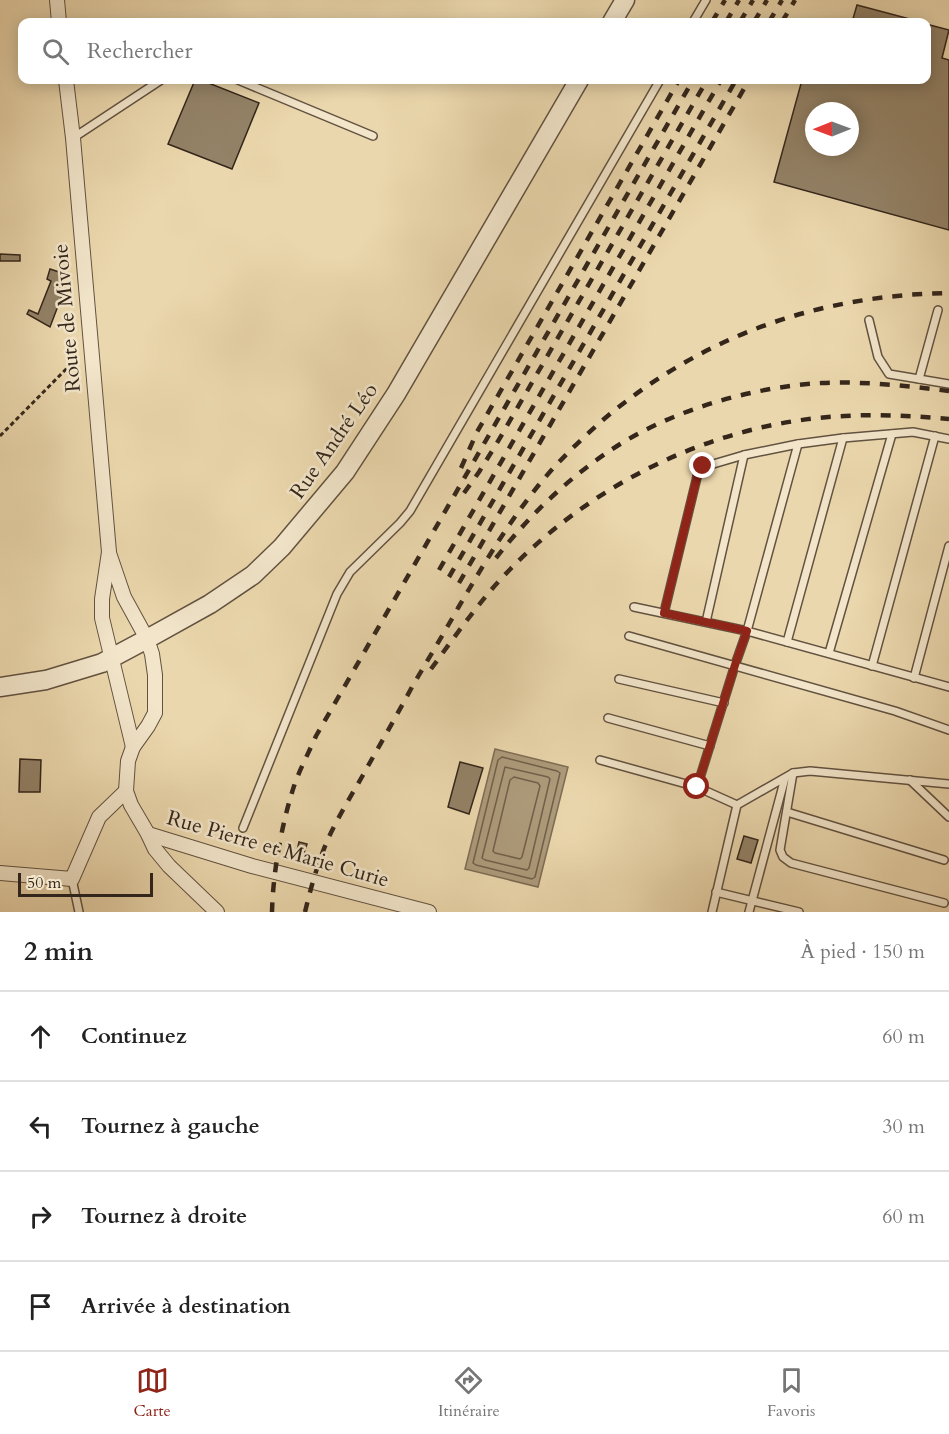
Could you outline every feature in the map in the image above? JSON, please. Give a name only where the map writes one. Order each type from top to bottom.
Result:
[{"type":"street","points":[[57,0],[59,18]]},
{"type":"street","points":[[614,18],[625,0]]},
{"type":"street","name":"Route de Mivoie","points":[[66,84],[108,552],[102,618],[133,747]]},
{"type":"street","name":"Rue André Léo","points":[[0,687],[46,680],[102,663],[210,604],[253,575],[282,547],[345,472],[396,394],[577,84]]},
{"type":"street","name":"Route de Mivoie","points":[[108,552],[124,597],[147,639],[155,675],[155,713],[133,747]]},
{"type":"street","points":[[133,747],[128,761],[126,791],[131,805],[148,834]]},
{"type":"street","points":[[0,873],[72,879],[99,818],[126,791]]},
{"type":"street","name":"Rue Pierre et Marie Curie","points":[[148,834],[155,849],[169,866],[217,912]]},
{"type":"street","name":"Rue Pierre et Marie Curie","points":[[148,834],[252,866],[429,912]]},
{"type":"lane","points":[[695,18],[706,0]]},
{"type":"lane","points":[[73,138],[155,84]]},
{"type":"lane","points":[[248,84],[373,136]]},
{"type":"lane","points":[[243,828],[338,594],[350,572],[400,524],[410,511],[658,84]]},
{"type":"lane","points":[[919,379],[938,310]]},
{"type":"lane","points":[[869,320],[878,357],[889,374],[949,384]]},
{"type":"lane","points":[[664,613],[698,472],[703,466],[798,444],[843,438],[913,432],[949,440]]},
{"type":"lane","points":[[829,653],[892,434]]},
{"type":"lane","points":[[872,666],[935,436]]},
{"type":"lane","points":[[787,642],[843,438]]},
{"type":"lane","points":[[697,787],[747,631],[798,444]]},
{"type":"lane","points":[[706,622],[744,455]]},
{"type":"lane","points":[[914,678],[949,546]]},
{"type":"lane","points":[[634,607],[747,631],[949,687]]},
{"type":"lane","points":[[629,636],[895,711],[949,730]]},
{"type":"lane","points":[[619,679],[724,703]]},
{"type":"lane","points":[[608,718],[710,746]]},
{"type":"lane","points":[[600,760],[697,787],[737,805]]},
{"type":"lane","points":[[712,912],[737,805],[793,773],[810,771],[949,784]]},
{"type":"lane","points":[[793,773],[780,850],[783,857],[791,863],[944,903]]},
{"type":"lane","points":[[749,912],[785,778]]},
{"type":"lane","points":[[910,780],[949,817]]},
{"type":"lane","points":[[787,812],[944,860]]},
{"type":"lane","points":[[72,879],[79,912]]},
{"type":"lane","points":[[716,892],[799,912]]},
{"type":"path","points":[[0,436],[91,344]]},
{"type":"water","points":[[495,749],[568,767],[538,887],[465,869]]},
{"type":"building","points":[[857,5],[906,18],[853,18]]},
{"type":"building","points":[[931,25],[949,30],[942,58],[949,60],[949,230],[774,182],[801,84],[931,84]]},
{"type":"building","points":[[193,84],[211,84],[259,103],[232,169],[168,144]]},
{"type":"building","points":[[0,254],[20,255],[20,261],[0,261]]},
{"type":"building","points":[[50,269],[65,274],[61,283],[66,285],[50,327],[27,314],[29,310],[38,314],[51,281],[47,279]]},
{"type":"building","points":[[20,759],[41,760],[40,792],[19,792]]},
{"type":"building","points":[[460,762],[483,768],[469,814],[448,807]]},
{"type":"building","points":[[744,836],[758,840],[751,863],[737,859]]},
{"type":"building","points":[[299,842],[307,844],[304,853],[297,851]]},
{"type":"railway","points":[[714,18],[725,0]]},
{"type":"railway","points":[[728,18],[739,0]]},
{"type":"railway","points":[[742,18],[753,0]]},
{"type":"railway","points":[[756,18],[767,0]]},
{"type":"railway","points":[[771,18],[782,0]]},
{"type":"railway","points":[[784,18],[795,0]]},
{"type":"railway","points":[[461,468],[477,432],[677,84]]},
{"type":"railway","points":[[272,912],[276,863],[286,814],[295,783],[316,736],[691,84]]},
{"type":"railway","points":[[464,493],[497,443],[705,84]]},
{"type":"railway","points":[[439,570],[719,84]]},
{"type":"railway","points":[[449,577],[734,84]]},
{"type":"railway","points":[[459,583],[747,84]]},
{"type":"railway","points":[[305,912],[312,884],[332,831],[412,687],[511,522],[539,485],[575,446],[604,419],[642,390],[682,364],[765,325],[854,302],[949,293]]},
{"type":"railway","points":[[496,558],[534,514],[577,475],[631,437],[683,413],[738,396],[795,385],[870,383],[949,391]]},
{"type":"railway","points":[[431,669],[491,590],[526,554],[564,521],[606,492],[650,467],[697,447],[745,432],[795,421],[871,415],[949,419]]},
{"type":"route","points":[[697,787],[747,631],[664,613],[698,472],[703,466]]}]
